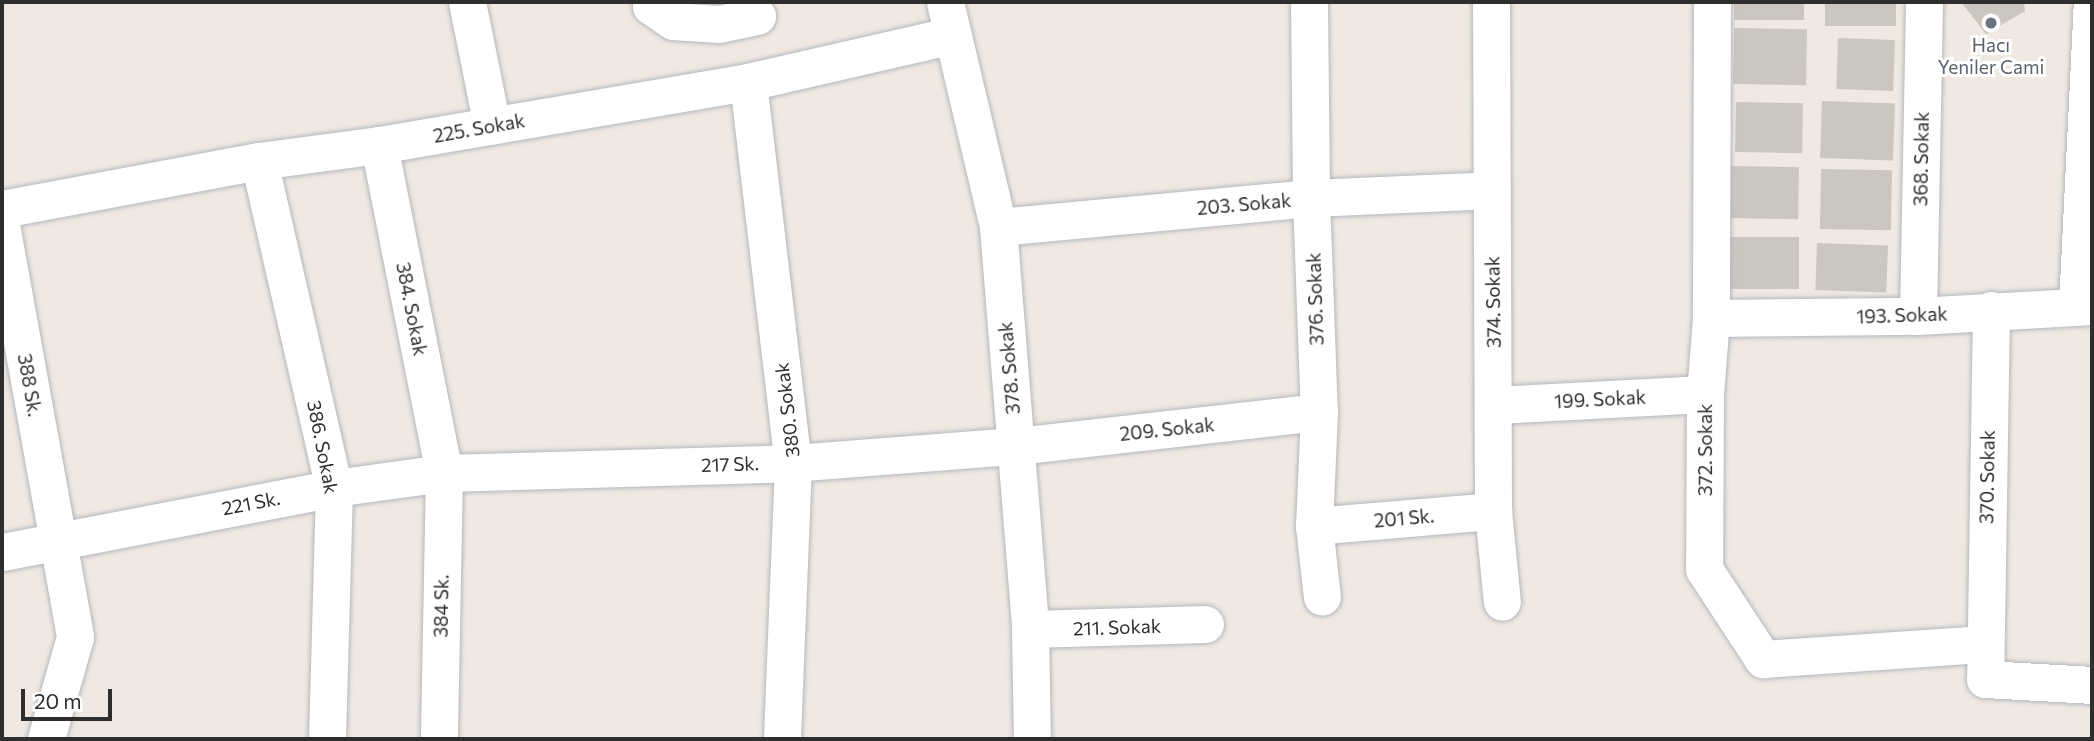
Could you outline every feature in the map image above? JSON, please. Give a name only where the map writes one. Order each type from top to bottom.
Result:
[{"type":"street","points":[[467,2],[492,126]]},
{"type":"street","points":[[651,2],[651,6],[673,20],[719,24],[757,16]]},
{"type":"street","name":"376. Sokak","points":[[1309,2],[1311,198],[1319,412],[1314,526],[1322,597]]},
{"type":"street","name":"374. Sokak","points":[[1491,2],[1495,405],[1493,511],[1502,602]]},
{"type":"street","name":"372. Sokak","points":[[1712,2],[1711,318],[1706,394],[1704,569],[1763,659],[1984,644]]},
{"type":"street","name":"368. Sokak","points":[[1918,316],[1924,2]]},
{"type":"street","points":[[2085,306],[2092,2]]},
{"type":"street","name":"225. Sokak","points":[[2,209],[260,161],[379,145],[748,82],[949,18]]},
{"type":"street","name":"378. Sokak","points":[[949,18],[998,226],[1030,629],[1032,739]]},
{"type":"street","name":"380. Sokak","points":[[748,82],[793,463],[782,739]]},
{"type":"street","name":"384. Sokak","points":[[379,145],[444,472]]},
{"type":"street","name":"386. Sokak","points":[[260,161],[334,488],[327,739]]},
{"type":"street","name":"203. Sokak","points":[[998,226],[1311,198],[1492,190]]},
{"type":"street","name":"388 Sk.","points":[[2,230],[75,637],[46,739]]},
{"type":"street","name":"193. Sokak","points":[[1711,318],[1918,316],[2085,306]]},
{"type":"street","name":"370. Sokak","points":[[1991,310],[1984,679],[2092,685]]},
{"type":"street","name":"199. Sokak","points":[[1495,405],[1706,394]]},
{"type":"street","name":"209. Sokak","points":[[1016,446],[1319,412]]},
{"type":"street","name":"217 Sk.","points":[[444,472],[793,463],[1016,446]]},
{"type":"street","name":"221 Sk.","points":[[2,552],[58,539],[334,488],[444,472]]},
{"type":"street","name":"384 Sk.","points":[[439,739],[444,472]]},
{"type":"street","name":"201 Sk.","points":[[1314,526],[1493,511]]},
{"type":"street","name":"211. Sokak","points":[[1030,629],[1205,624]]},
{"type":"building","points":[[1734,2],[1804,2],[1804,20],[1734,20]]},
{"type":"building","points":[[1825,2],[1896,2],[1896,26],[1825,26]]},
{"type":"building","name":"Hacı Yeniler Cami","points":[[1961,2],[2024,2],[2025,11],[1986,34]]},
{"type":"building","points":[[1734,28],[1807,29],[1806,85],[1733,84]]},
{"type":"building","points":[[1838,38],[1895,40],[1893,91],[1836,89]]},
{"type":"building","points":[[1822,101],[1895,104],[1893,161],[1820,158]]},
{"type":"building","points":[[1736,102],[1803,103],[1802,153],[1735,152]]},
{"type":"building","points":[[1730,166],[1799,167],[1798,219],[1729,218]]},
{"type":"building","points":[[1821,169],[1892,170],[1891,230],[1820,229]]},
{"type":"building","points":[[1727,237],[1799,237],[1799,289],[1727,289]]},
{"type":"building","points":[[1817,243],[1888,245],[1886,292],[1815,290]]},
{"type":"place","name":"Hacı Yeniler Cami","points":[[1991,23]]}]
